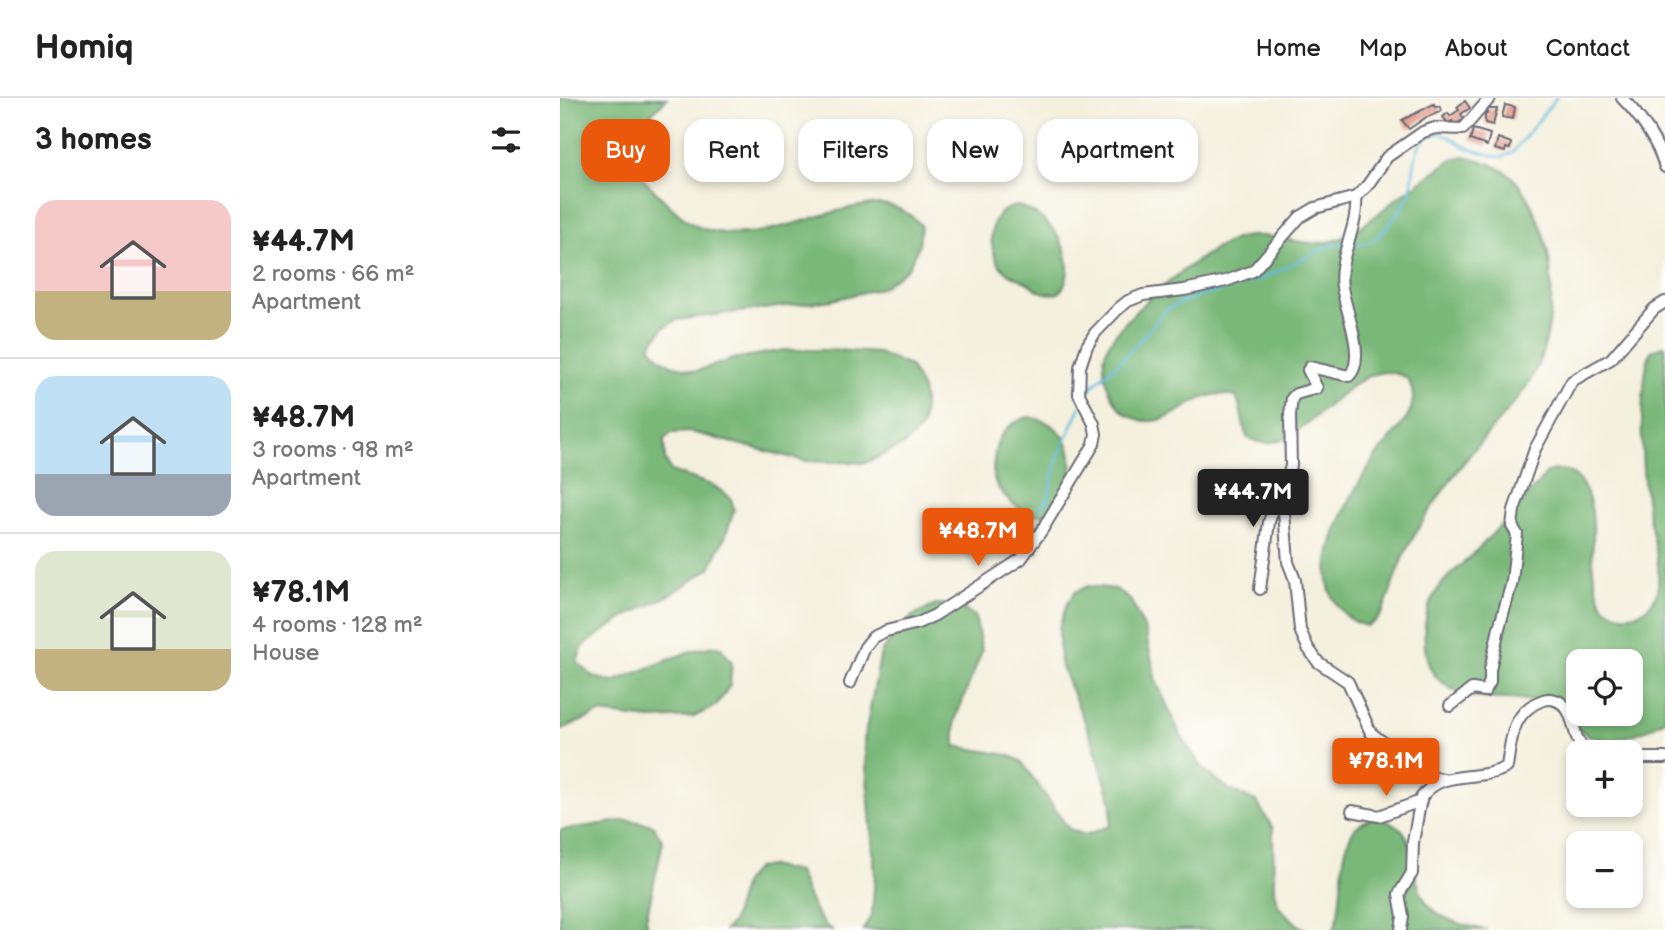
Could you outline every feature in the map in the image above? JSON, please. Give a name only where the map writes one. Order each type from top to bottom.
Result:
[{"type":"street","points":[[850,683],[864,647],[873,637],[935,615],[1021,559],[1056,508],[1094,444],[1094,424],[1079,394],[1078,379],[1087,346],[1108,318],[1128,301],[1143,295],[1184,290],[1243,275],[1261,264],[1286,232],[1306,213],[1356,197],[1387,157],[1428,130],[1440,127],[1463,129],[1490,98]]},
{"type":"street","points":[[1622,98],[1636,111],[1665,167]]},
{"type":"street","points":[[1356,197],[1356,214],[1341,277],[1354,338],[1355,357],[1352,372],[1350,376],[1310,368],[1308,370],[1317,388],[1296,394],[1292,398],[1291,465],[1283,499],[1288,562],[1295,580],[1300,630],[1318,662],[1348,682],[1371,733],[1416,773],[1443,779],[1492,772],[1507,767],[1516,722],[1520,715],[1534,704],[1548,699],[1564,704],[1576,740]]},
{"type":"street","points":[[1450,706],[1472,689],[1485,691],[1490,682],[1499,628],[1512,582],[1517,534],[1511,526],[1514,510],[1544,429],[1572,382],[1611,359],[1654,309],[1665,302]]},
{"type":"street","points":[[1260,589],[1269,522],[1276,501],[1283,499]]},
{"type":"street","points":[[1643,758],[1665,758]]},
{"type":"street","points":[[1401,930],[1403,916],[1399,894],[1412,873],[1413,842],[1421,801],[1424,794],[1443,779]]},
{"type":"street","points":[[1352,811],[1379,816],[1421,801]]},
{"type":"green space","points":[[560,98],[667,98],[646,119],[581,119],[581,182],[646,182],[686,220],[701,228],[722,233],[766,231],[853,207],[874,204],[900,209],[921,225],[919,245],[908,268],[881,288],[832,300],[676,320],[662,329],[650,346],[659,357],[671,365],[696,371],[733,359],[784,350],[878,353],[910,366],[922,389],[922,427],[904,445],[865,463],[805,461],[691,432],[671,433],[664,440],[665,460],[671,471],[714,486],[731,498],[734,510],[726,535],[710,568],[672,594],[627,616],[601,633],[583,646],[577,662],[594,677],[613,682],[688,652],[713,646],[721,648],[732,662],[730,685],[717,705],[694,717],[651,719],[600,713],[560,730]]},
{"type":"green space","points":[[1464,156],[1492,165],[1512,177],[1526,195],[1539,222],[1549,259],[1551,279],[1550,320],[1546,341],[1540,360],[1523,391],[1465,461],[1426,516],[1405,554],[1381,614],[1367,626],[1350,619],[1337,605],[1329,589],[1327,570],[1330,550],[1345,508],[1376,456],[1402,425],[1411,409],[1413,396],[1407,378],[1386,372],[1369,376],[1351,387],[1299,430],[1281,440],[1264,443],[1247,437],[1236,397],[1221,394],[1207,396],[1160,420],[1146,421],[1128,415],[1118,406],[1109,389],[1104,369],[1105,353],[1115,335],[1146,302],[1186,269],[1224,244],[1252,236],[1315,243],[1339,239],[1363,225],[1452,159]]},
{"type":"green space","points":[[1017,206],[1041,218],[1060,240],[1068,267],[1066,280],[1059,293],[1040,291],[1007,273],[996,259],[992,240],[995,221],[1007,209]]},
{"type":"green space","points":[[1665,346],[1665,720],[1634,735],[1611,739],[1590,736],[1576,726],[1643,726],[1643,649],[1566,649],[1566,716],[1548,704],[1477,697],[1447,686],[1431,670],[1425,650],[1425,627],[1433,597],[1446,579],[1473,554],[1548,472],[1568,472],[1576,477],[1587,493],[1593,524],[1592,557],[1596,587],[1603,605],[1620,614],[1637,614],[1645,610],[1656,596],[1658,566],[1647,506],[1642,452],[1647,362],[1651,351]]},
{"type":"green space","points":[[1028,417],[1042,420],[1062,434],[1071,456],[1069,481],[1059,501],[1055,508],[1039,515],[1023,510],[1008,499],[997,486],[994,476],[995,452],[1000,438],[1008,427]]},
{"type":"green space","points":[[1088,586],[1116,589],[1131,601],[1145,630],[1156,681],[1181,736],[1203,769],[1230,790],[1256,801],[1273,828],[1274,891],[1279,907],[1307,930],[863,930],[872,914],[875,875],[864,740],[881,652],[912,616],[938,604],[955,605],[975,616],[982,651],[955,720],[955,746],[1008,755],[1021,761],[1069,829],[1085,835],[1110,826],[1112,804],[1092,739],[1060,663],[1059,628],[1067,604],[1075,592]]},
{"type":"green space","points":[[1370,818],[1387,821],[1405,835],[1422,895],[1434,910],[1450,920],[1487,930],[1334,930],[1348,842],[1354,829]]},
{"type":"green space","points":[[628,820],[653,825],[663,842],[646,919],[649,930],[560,930],[560,830]]},
{"type":"green space","points":[[770,866],[798,872],[816,913],[833,930],[725,930],[732,923],[744,883],[756,868]]},
{"type":"building","points":[[1465,101],[1470,108],[1461,114],[1464,119],[1455,125],[1452,121],[1448,123],[1443,117],[1459,110],[1457,107]]},
{"type":"building","points":[[1434,104],[1442,111],[1409,129],[1402,120]]},
{"type":"building","points":[[1505,105],[1515,107],[1513,119],[1502,117]]},
{"type":"building","points":[[1488,109],[1497,109],[1493,125],[1485,123]]},
{"type":"building","points":[[1473,129],[1490,134],[1487,146],[1470,140]]},
{"type":"building","points":[[1498,138],[1511,143],[1510,149],[1506,148],[1505,152],[1495,149]]},
{"type":"waterway","points":[[1352,244],[1364,244],[1373,240],[1397,214],[1409,194],[1418,150],[1428,137],[1445,135],[1470,149],[1503,157],[1514,151],[1556,98]]},
{"type":"waterway","points":[[1086,397],[1092,386],[1126,356],[1167,309],[1187,300],[1264,278],[1330,245],[1345,243]]},
{"type":"waterway","points":[[967,556],[1013,520],[1029,516],[1047,501],[1058,457],[1081,406]]}]
